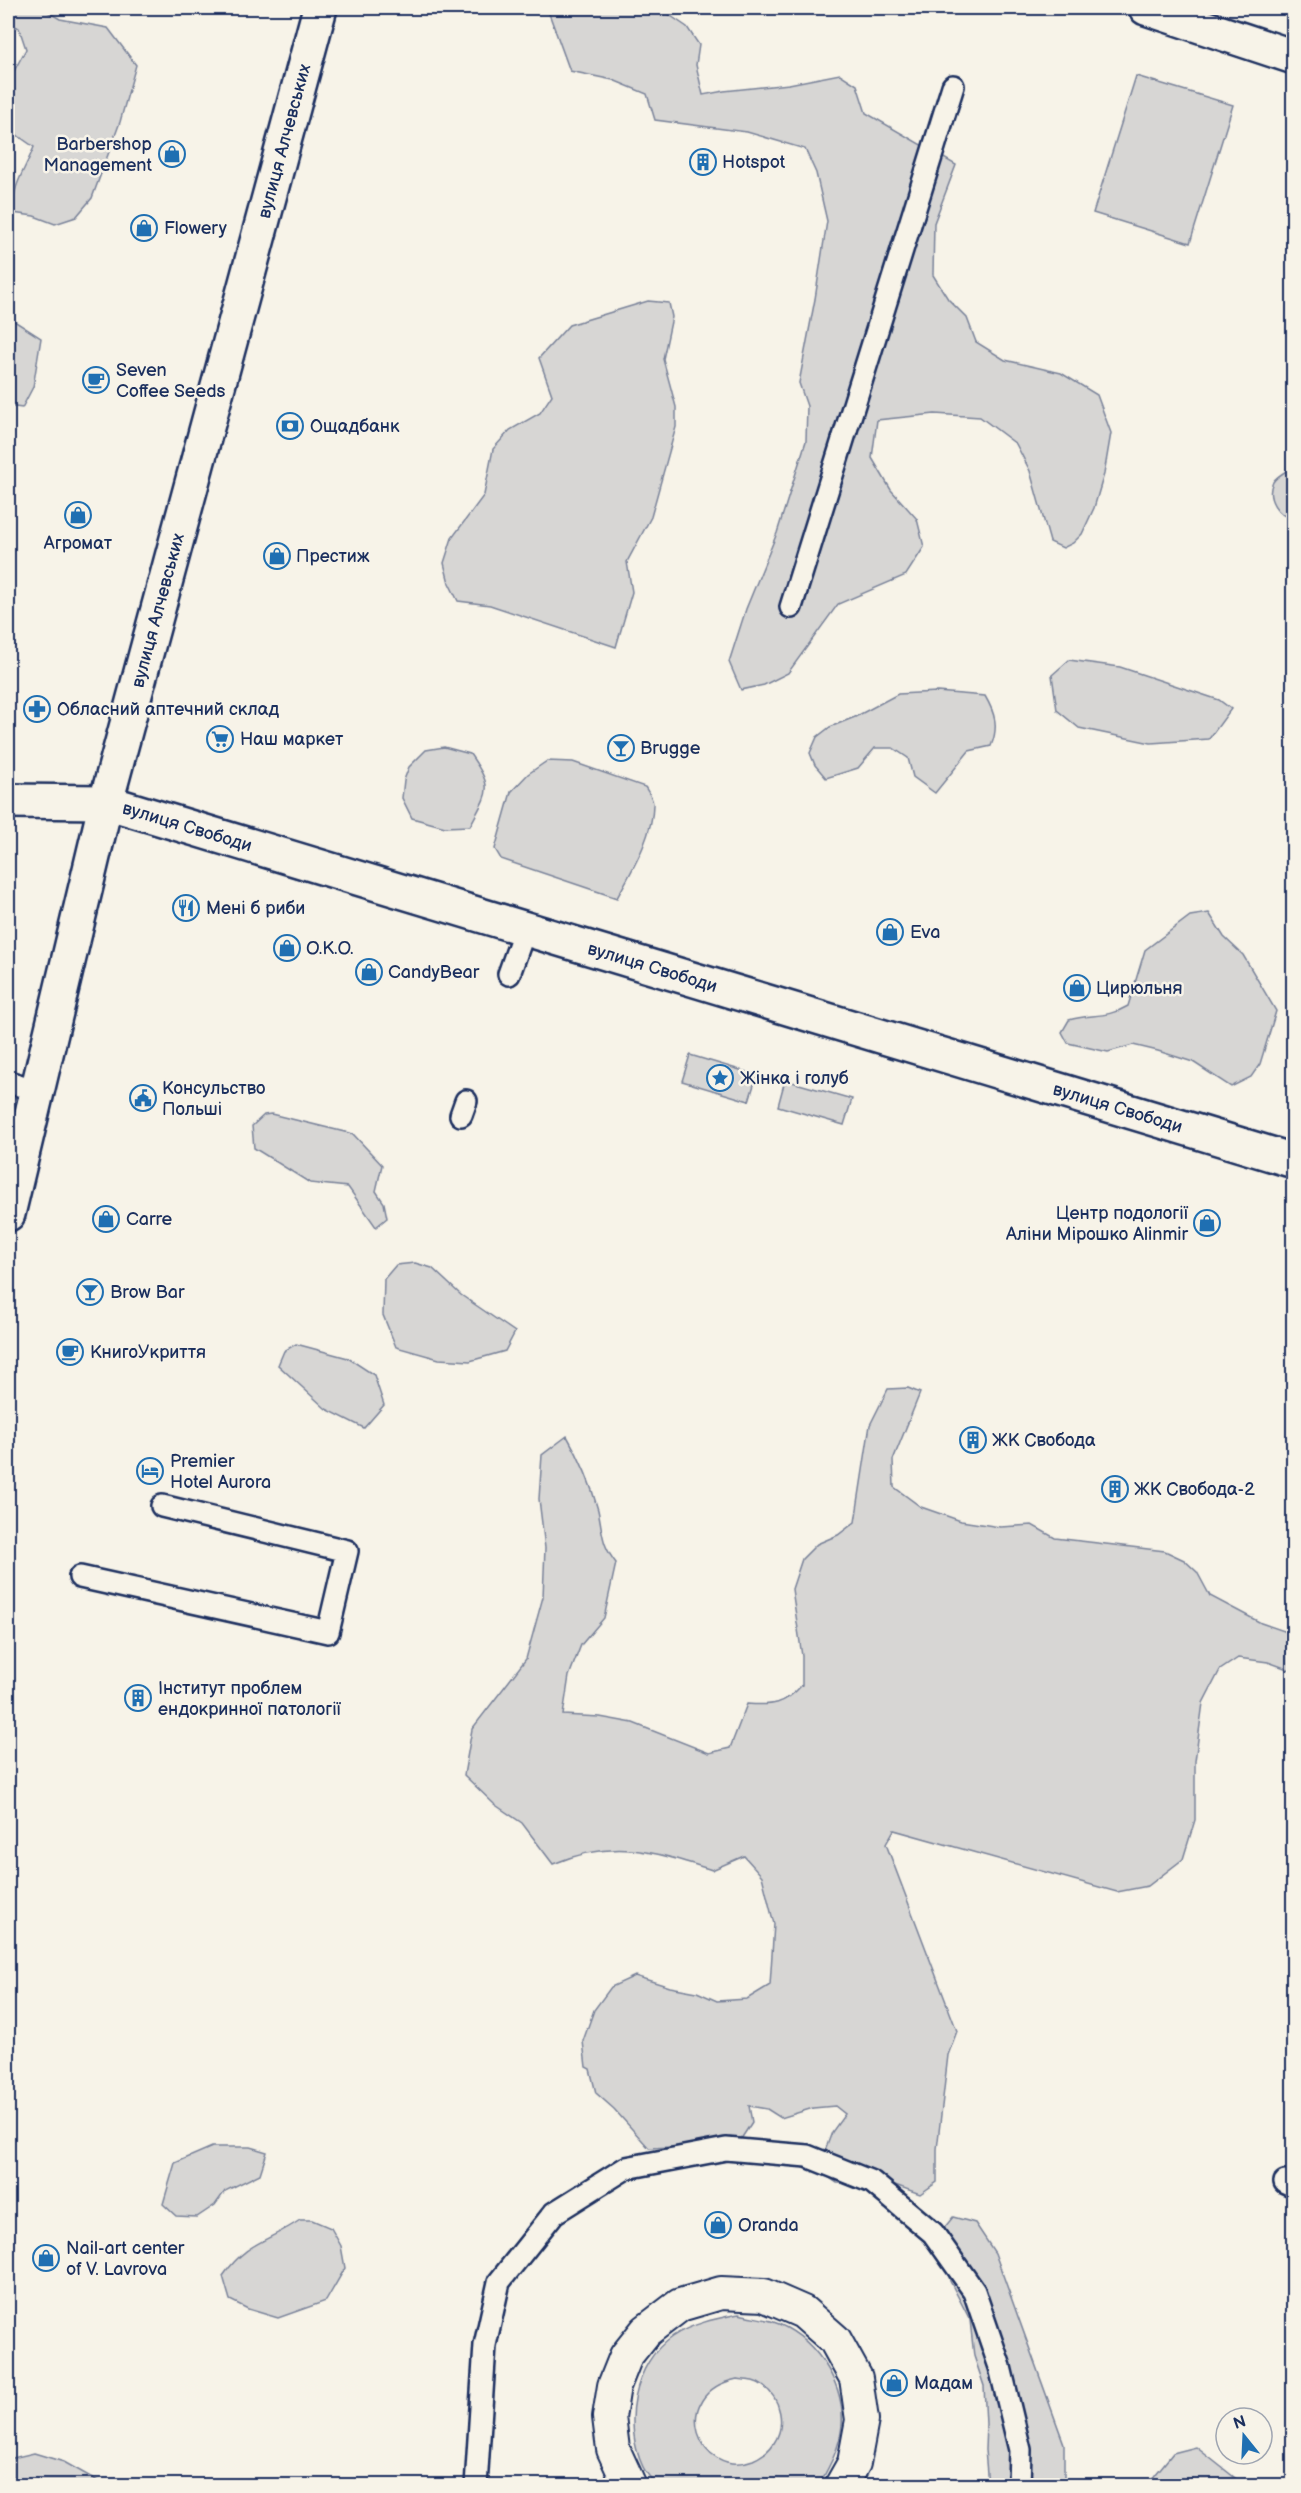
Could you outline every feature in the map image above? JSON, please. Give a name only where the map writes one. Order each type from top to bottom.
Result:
[{"type":"street","name":"вулиця Алчевських","points":[[8,1214],[22,1086],[106,802],[320,8]]},
{"type":"street","points":[[1146,8],[1293,57]]},
{"type":"street","name":"вулиця Свободи","points":[[8,801],[106,802],[1293,1161]]},
{"type":"street","points":[[630,2486],[613,2449],[609,2417],[614,2386],[626,2356],[646,2331],[680,2306],[721,2293],[764,2295],[803,2312],[836,2340],[856,2378],[862,2420],[855,2463],[841,2486]]},
{"type":"lane","points":[[791,607],[953,86]]},
{"type":"lane","points":[[509,974],[525,929]]},
{"type":"lane","points":[[80,1577],[328,1632],[347,1551],[162,1506]]},
{"type":"lane","points":[[476,2486],[485,2345],[499,2282],[554,2213],[626,2168],[726,2149],[807,2156],[872,2182],[933,2233],[974,2291],[1000,2367],[1020,2450],[1019,2486]]},
{"type":"shaded area","points":[[8,8],[41,8],[60,19],[108,28],[136,65],[120,122],[92,198],[76,217],[55,224],[34,216],[13,213],[16,187],[34,147],[17,135],[9,115],[8,93],[14,71],[26,49],[19,28],[8,23]]},
{"type":"shaded area","points":[[547,8],[659,8],[687,27],[699,45],[696,65],[703,95],[789,84],[840,74],[857,85],[866,113],[956,165],[934,223],[933,275],[948,299],[967,318],[976,342],[1005,360],[1061,373],[1097,395],[1111,433],[1104,474],[1094,508],[1082,534],[1073,543],[1063,548],[1050,542],[1030,471],[1016,444],[980,417],[935,414],[877,420],[872,458],[891,490],[917,519],[924,547],[906,575],[838,604],[788,673],[764,685],[741,690],[729,662],[746,609],[777,533],[806,441],[807,406],[799,383],[827,221],[816,173],[805,149],[747,132],[655,120],[647,94],[613,80],[570,71]]},
{"type":"shaded area","points":[[1136,76],[1233,105],[1190,243],[1093,213]]},
{"type":"shaded area","points":[[648,301],[669,303],[672,317],[663,359],[676,407],[676,427],[651,517],[627,562],[632,592],[616,647],[490,605],[458,601],[449,583],[444,563],[452,538],[484,495],[493,449],[510,430],[540,413],[552,395],[539,358],[569,325]]},
{"type":"shaded area","points":[[8,317],[41,338],[33,387],[22,408],[8,406]]},
{"type":"shaded area","points":[[1293,441],[1293,519],[1282,514],[1274,505],[1271,488],[1274,480],[1288,470]]},
{"type":"shaded area","points":[[1069,660],[1120,667],[1219,700],[1231,709],[1209,739],[1151,743],[1079,728],[1057,710],[1052,675]]},
{"type":"shaded area","points":[[937,692],[985,696],[993,714],[995,733],[991,746],[969,751],[935,793],[913,777],[908,758],[893,748],[875,748],[858,768],[826,778],[815,765],[810,753],[817,737],[830,727],[855,717],[898,694]]},
{"type":"shaded area","points":[[444,747],[470,754],[486,783],[485,797],[470,826],[445,827],[412,818],[402,798],[404,780],[409,767],[426,750]]},
{"type":"shaded area","points":[[547,761],[573,762],[645,787],[651,797],[652,816],[646,840],[617,898],[501,859],[495,849],[511,792],[528,774]]},
{"type":"shaded area","points":[[1209,913],[1224,937],[1243,955],[1276,1011],[1260,1064],[1251,1077],[1231,1087],[1193,1062],[1158,1051],[1133,1045],[1108,1052],[1068,1043],[1062,1032],[1069,1020],[1107,1014],[1128,1006],[1145,950],[1190,916]]},
{"type":"shaded area","points":[[690,1055],[757,1075],[749,1101],[682,1081]]},
{"type":"shaded area","points":[[785,1080],[852,1099],[844,1125],[778,1106]]},
{"type":"shaded area","points":[[271,1114],[353,1134],[382,1165],[376,1191],[384,1203],[387,1218],[376,1227],[348,1187],[310,1183],[254,1148],[252,1126],[264,1115]]},
{"type":"shaded area","points":[[415,1263],[432,1268],[461,1295],[515,1332],[505,1351],[470,1361],[439,1359],[396,1347],[383,1315],[384,1279],[396,1265]]},
{"type":"shaded area","points":[[296,1344],[348,1358],[374,1375],[384,1405],[364,1428],[326,1409],[278,1365],[284,1351]]},
{"type":"shaded area","points":[[908,1388],[920,1393],[893,1460],[894,1487],[921,1507],[961,1521],[1000,1527],[1032,1525],[1055,1538],[1165,1551],[1184,1560],[1197,1572],[1210,1596],[1261,1623],[1293,1634],[1293,1671],[1268,1662],[1238,1658],[1220,1670],[1203,1703],[1195,1761],[1195,1820],[1183,1859],[1148,1886],[1117,1892],[894,1830],[886,1844],[957,2031],[948,2055],[937,2149],[937,2182],[920,2194],[895,2185],[837,2183],[818,2170],[832,2132],[845,2114],[835,2106],[813,2108],[781,2118],[767,2109],[749,2106],[752,2122],[741,2139],[696,2146],[649,2148],[614,2109],[596,2093],[590,2069],[586,2067],[583,2041],[594,2010],[611,1987],[635,1976],[670,1987],[697,1992],[717,2001],[747,1999],[770,1985],[774,1924],[762,1876],[744,1856],[712,1870],[670,1857],[614,1849],[595,1851],[553,1864],[522,1823],[494,1804],[464,1775],[472,1729],[526,1659],[543,1597],[545,1548],[539,1499],[542,1455],[567,1436],[589,1481],[605,1544],[616,1563],[604,1618],[581,1645],[569,1676],[563,1715],[600,1717],[633,1723],[709,1753],[730,1748],[747,1704],[778,1703],[802,1685],[802,1656],[792,1589],[802,1559],[817,1544],[838,1535],[855,1522],[870,1425],[888,1389]]},
{"type":"shaded area","points":[[212,2147],[250,2147],[267,2152],[260,2174],[225,2191],[215,2205],[197,2217],[176,2216],[163,2204],[175,2163]]},
{"type":"shaded area","points":[[953,2217],[975,2223],[995,2253],[1064,2444],[1064,2485],[988,2485],[984,2386],[974,2356],[970,2320],[950,2281],[940,2233]]},
{"type":"shaded area","points":[[300,2220],[312,2220],[331,2228],[341,2246],[345,2268],[326,2301],[278,2318],[248,2309],[230,2300],[223,2276],[232,2264],[258,2243]]},
{"type":"shaded area","points":[[739,2314],[771,2321],[800,2337],[813,2348],[832,2376],[842,2408],[842,2425],[830,2464],[819,2485],[657,2485],[643,2467],[634,2433],[633,2414],[641,2378],[659,2348],[673,2336],[705,2322]],"holes":[[[737,2379],[757,2383],[769,2391],[778,2405],[781,2420],[778,2436],[768,2451],[753,2460],[734,2463],[718,2458],[705,2447],[698,2433],[697,2416],[702,2401],[715,2387]]]},
{"type":"shaded area","points":[[1196,2447],[1214,2461],[1214,2466],[1220,2466],[1244,2485],[1147,2485],[1173,2453]]},
{"type":"shaded area","points":[[34,2453],[64,2462],[105,2485],[8,2485],[8,2459]]},
{"type":"place","name":"Barbershop Management","points":[[172,154]]},
{"type":"place","name":"Hotspot","points":[[703,162]]},
{"type":"place","name":"Flowery","points":[[144,228]]},
{"type":"place","name":"Seven Coffee Seeds","points":[[96,380]]},
{"type":"place","name":"Ощадбанк","points":[[290,426]]},
{"type":"place","name":"Агромат","points":[[78,515]]},
{"type":"place","name":"Престиж","points":[[277,556]]},
{"type":"place","name":"Обласний аптечний склад","points":[[37,709]]},
{"type":"place","name":"Наш маркет","points":[[220,739]]},
{"type":"place","name":"Brugge","points":[[621,748]]},
{"type":"place","name":"Мені б риби","points":[[186,908]]},
{"type":"place","name":"Eva","points":[[890,932]]},
{"type":"place","name":"O.K.O.","points":[[287,948]]},
{"type":"place","name":"CandyBear","points":[[369,972]]},
{"type":"place","name":"Цирюльня","points":[[1077,988]]},
{"type":"place","name":"Жінка і голуб","points":[[720,1078]]},
{"type":"place","name":"Консульство Польші","points":[[143,1098]]},
{"type":"place","name":"Carre","points":[[106,1219]]},
{"type":"place","name":"Центр подології Аліни Мірошко Alinmir","points":[[1207,1223]]},
{"type":"place","name":"Brow Bar","points":[[90,1292]]},
{"type":"place","name":"КнигоУкриття","points":[[70,1352]]},
{"type":"place","name":"ЖК Свобода","points":[[973,1440]]},
{"type":"place","name":"Premier Hotel Aurora","points":[[150,1471]]},
{"type":"place","name":"ЖК Свобода-2","points":[[1115,1489]]},
{"type":"place","name":"Інститут проблем ендокринної патології","points":[[138,1698]]},
{"type":"place","name":"Oranda","points":[[718,2225]]},
{"type":"place","name":"Nail-art center of V. Lavrova","points":[[46,2258]]},
{"type":"place","name":"Мадам","points":[[894,2383]]}]
